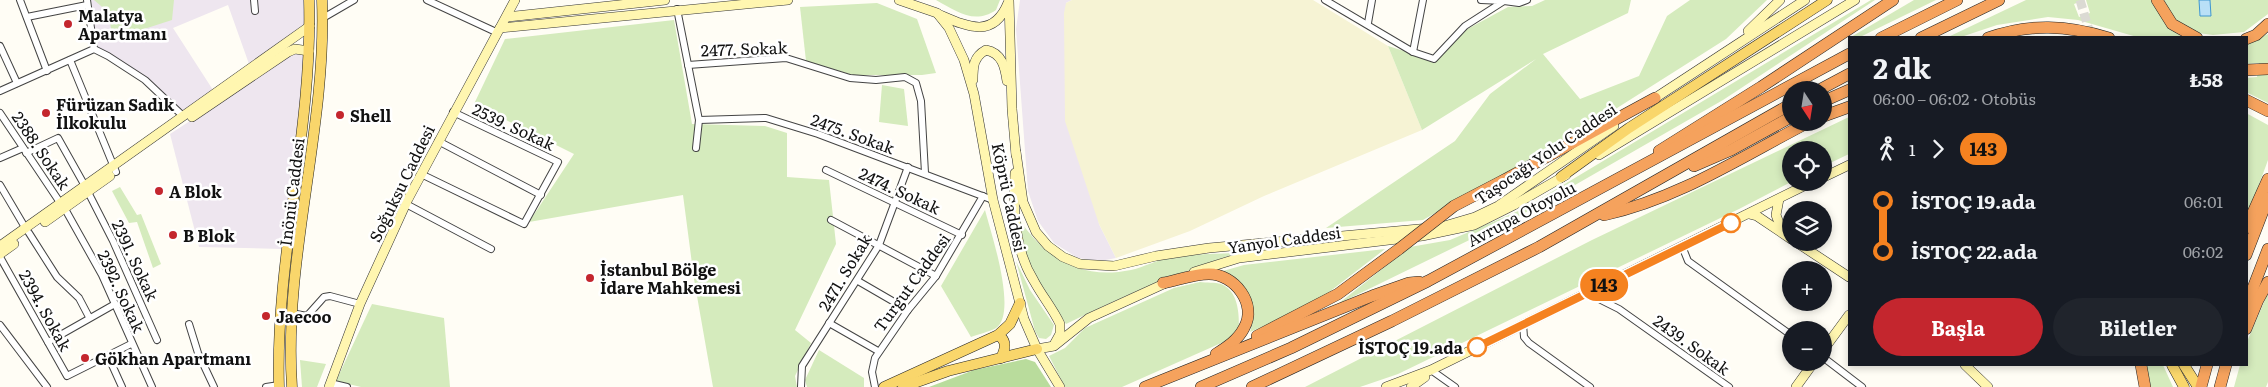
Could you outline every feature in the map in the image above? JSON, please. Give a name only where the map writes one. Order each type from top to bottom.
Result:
[{"type":"highway","points":[[1619,179],[1680,136],[1761,87],[1893,0]]},
{"type":"highway","points":[[1885,36],[1957,0]]},
{"type":"highway","points":[[1925,36],[1998,0]]},
{"type":"highway","points":[[2157,0],[2172,24],[2193,36]]},
{"type":"highway","points":[[2248,37],[2256,35],[2268,24]]},
{"type":"highway","points":[[1994,36],[2009,31],[2043,26],[2082,30],[2103,36]]},
{"type":"highway","name":"Avrupa Otoyolu","points":[[1201,387],[1291,348],[1428,281],[1848,55]]},
{"type":"highway","points":[[2251,70],[2268,69]]},
{"type":"highway","points":[[1832,83],[1848,75]]},
{"type":"highway","points":[[1832,97],[1848,90]]},
{"type":"highway","points":[[1179,373],[1338,294],[1454,206],[1654,98]]},
{"type":"highway","points":[[2248,101],[2268,111]]},
{"type":"highway","points":[[1832,113],[1848,106]]},
{"type":"highway","points":[[1252,387],[1458,289],[1593,217],[1782,109]]},
{"type":"highway","points":[[2248,109],[2268,117]]},
{"type":"highway","points":[[1670,172],[1731,150],[1782,122]]},
{"type":"highway","points":[[1593,217],[1631,208],[1670,193],[1791,131]]},
{"type":"highway","points":[[2248,224],[2268,179]]},
{"type":"highway","points":[[2248,250],[2268,198]]},
{"type":"highway","points":[[2248,301],[2268,248]]},
{"type":"highway","points":[[1163,283],[1208,274],[1229,280],[1240,290],[1248,307],[1247,323],[1234,341],[1216,354]]},
{"type":"highway","points":[[1145,387],[1372,296],[1409,283],[1428,281]]},
{"type":"highway","points":[[2248,324],[2268,282]]},
{"type":"highway","points":[[2141,366],[2145,387]]},
{"type":"highway","points":[[2201,385],[2207,366]]},
{"type":"highway","points":[[2221,384],[2226,366]]},
{"type":"highway","points":[[2221,384],[2232,366]]},
{"type":"main road","name":"İnönü Caddesi","points":[[279,386],[279,331],[309,51],[309,0]]},
{"type":"main road","name":"İnönü Caddesi","points":[[292,387],[291,314],[316,110],[322,48],[322,0]]},
{"type":"main road","name":"Soğuksu Caddesi","points":[[329,385],[360,304],[406,204],[453,112],[515,0]]},
{"type":"main road","points":[[507,17],[636,1],[665,0]]},
{"type":"main road","points":[[498,30],[677,9],[788,0]]},
{"type":"main road","points":[[899,0],[937,13],[965,26],[977,28],[989,26],[1002,17],[1009,0]]},
{"type":"main road","points":[[917,0],[937,13]]},
{"type":"main road","name":"Köprü Caddesi","points":[[1009,0],[1012,109],[1016,152],[1014,214],[1018,241],[1030,274],[1060,324],[1060,334],[1054,346]]},
{"type":"main road","points":[[1736,44],[1780,0]]},
{"type":"main road","points":[[1736,44],[1805,0]]},
{"type":"main road","points":[[1561,177],[1629,128],[1827,0]]},
{"type":"main road","name":"Yanyol Caddesi","points":[[903,387],[948,371],[1054,346],[1089,318],[1163,283],[1239,258],[1422,236],[1465,228],[1514,205],[1855,0]]},
{"type":"main road","name":"Köprü Caddesi","points":[[937,13],[957,42],[974,94],[993,200],[1029,334],[1060,387]]},
{"type":"main road","points":[[115,169],[183,116],[310,26]]},
{"type":"main road","name":"Taşocağı Yolu Caddesi","points":[[1016,152],[1026,210],[1036,232],[1048,246],[1080,264],[1114,266],[1182,251],[1442,226],[1475,217],[1498,206],[1654,98],[1736,44]]},
{"type":"main road","points":[[0,255],[28,231],[86,189],[288,52],[295,49],[309,51]]},
{"type":"main road","points":[[974,94],[974,62],[982,52],[991,51],[1003,64],[1012,109]]},
{"type":"main road","points":[[1832,173],[1848,165]]},
{"type":"main road","points":[[1386,387],[1431,370],[1795,191]]},
{"type":"main road","points":[[1779,199],[1776,215],[1782,231]]},
{"type":"main road","points":[[1749,214],[1757,216],[1782,233]]},
{"type":"main road","points":[[0,246],[28,231]]},
{"type":"main road","points":[[1810,251],[1848,276]]},
{"type":"main road","points":[[884,387],[998,334],[1010,324],[1020,302]]},
{"type":"main road","points":[[1832,338],[1848,316]]},
{"type":"main road","points":[[998,334],[1004,341],[1005,349],[1001,358]]},
{"type":"main road","points":[[1966,366],[1988,387]]},
{"type":"main road","points":[[2173,366],[2184,387]]},
{"type":"main road","points":[[2185,366],[2201,385]]},
{"type":"main road","points":[[1411,387],[1431,370]]},
{"type":"main road","points":[[1796,387],[1808,371]]},
{"type":"street","points":[[20,0],[47,71]]},
{"type":"street","points":[[254,0],[255,11]]},
{"type":"street","points":[[323,18],[354,0]]},
{"type":"street","points":[[426,0],[498,30]]},
{"type":"street","points":[[1325,0],[1368,23],[1413,52],[1434,59],[1465,26],[1504,2]]},
{"type":"street","points":[[1368,23],[1372,0]]},
{"type":"street","points":[[1413,52],[1422,0]]},
{"type":"street","points":[[1480,0],[1519,3],[1527,0]]},
{"type":"street","points":[[28,17],[87,2],[94,50]]},
{"type":"street","points":[[677,9],[699,120],[696,148]]},
{"type":"street","points":[[0,46],[17,84]]},
{"type":"street","points":[[0,91],[94,50]]},
{"type":"street","points":[[94,50],[146,80],[183,116]]},
{"type":"street","name":"2477. Sokak","points":[[688,65],[786,58],[850,78],[876,80],[905,77],[916,83],[921,101],[925,173]]},
{"type":"street","points":[[70,60],[115,169]]},
{"type":"street","name":"2539. Sokak","points":[[421,174],[524,224],[558,162],[453,112]]},
{"type":"street","name":"2388. Sokak","points":[[0,113],[63,206]]},
{"type":"street","name":"2475. Sokak","points":[[699,120],[766,118],[818,134],[993,200]]},
{"type":"street","name":"2391. Sokak","points":[[25,151],[58,138],[113,241],[157,340]]},
{"type":"street","points":[[438,141],[541,195]]},
{"type":"street","points":[[0,158],[25,151]]},
{"type":"street","name":"2471. Sokak","points":[[801,387],[802,366],[858,281],[878,245],[896,203],[908,167]]},
{"type":"street","name":"2474. Sokak","points":[[826,170],[962,235]]},
{"type":"street","points":[[0,185],[57,277],[79,298],[90,318]]},
{"type":"street","name":"Turgut Caddesi","points":[[875,387],[872,372],[878,351],[936,276],[962,235],[983,196]]},
{"type":"street","points":[[406,204],[491,249]]},
{"type":"street","name":"2392. Sokak","points":[[63,206],[102,275],[152,387]]},
{"type":"street","points":[[831,220],[936,276]]},
{"type":"street","points":[[1682,246],[1688,261],[1782,329]]},
{"type":"street","name":"2394. Sokak","points":[[0,255],[67,376],[108,356]]},
{"type":"street","points":[[858,281],[908,310]]},
{"type":"street","name":"2439. Sokak","points":[[1587,293],[1620,309],[1729,387]]},
{"type":"street","points":[[291,314],[307,316],[324,297],[330,296],[360,304]]},
{"type":"street","points":[[48,342],[115,304]]},
{"type":"street","points":[[829,323],[878,351]]},
{"type":"street","points":[[189,324],[214,387]]},
{"type":"street","points":[[1523,324],[1524,337],[1529,343],[1590,387]]},
{"type":"street","points":[[0,325],[47,387]]},
{"type":"street","points":[[122,387],[108,356],[132,344]]},
{"type":"street","points":[[1832,364],[1862,387]]},
{"type":"street","points":[[1431,370],[1456,387]]},
{"type":"street","points":[[329,385],[347,387]]},
{"type":"street","points":[[266,387],[279,386]]},
{"type":"shaded area","points":[[91,0],[303,0],[305,26],[249,64],[228,5],[173,28],[213,90],[183,112],[95,48]]},
{"type":"shaded area","points":[[1020,0],[1072,0],[1066,3],[1099,224],[1116,258],[1100,261],[1078,258],[1054,243],[1038,221],[1028,191],[1016,29]]},
{"type":"shaded area","points":[[1072,0],[1313,0],[1388,46],[1422,130],[1264,196],[1190,231],[1116,258],[1099,224],[1065,121],[1064,13],[1066,3]]},
{"type":"shaded area","points":[[293,54],[306,55],[282,249],[199,247],[170,134]]},
{"type":"green space","points":[[94,0],[174,0],[172,20],[113,39],[108,12]]},
{"type":"green space","points":[[936,0],[1000,0],[996,10],[988,14],[973,16],[958,12]]},
{"type":"green space","points":[[1545,0],[1631,0],[1628,13],[1543,54],[1580,99],[1639,76],[1667,16],[1690,0],[1767,0],[1726,39],[1606,115],[1423,220],[1326,228],[1455,141],[1490,94],[1536,59],[1422,130],[1388,46],[1427,58],[1440,58],[1462,32],[1508,7],[1532,6]]},
{"type":"green space","points":[[1871,0],[1875,0],[1723,100],[1535,208],[1338,304],[1410,247],[1450,240],[1523,209]]},
{"type":"green space","points":[[1914,0],[1936,0],[1862,36],[1853,36]]},
{"type":"green space","points":[[2026,0],[2085,0],[2074,4],[2079,17],[2090,13],[2086,0],[2153,0],[2165,24],[2181,36],[2134,36],[2078,20],[2048,17],[1997,25],[1964,36],[1950,36]]},
{"type":"green space","points":[[2164,0],[2199,0],[2200,16],[2210,16],[2210,0],[2268,0],[2268,14],[2244,32],[2213,35],[2198,33],[2176,21]]},
{"type":"green space","points":[[877,3],[917,19],[936,73],[922,75],[853,75],[806,61],[800,7]]},
{"type":"green space","points":[[674,20],[692,124],[765,126],[787,133],[787,177],[829,180],[836,244],[795,330],[811,343],[795,376],[797,387],[713,387],[694,279],[683,195],[529,222],[574,154],[474,104],[505,39]]},
{"type":"green space","points":[[2268,34],[2268,103],[2248,93],[2248,78],[2257,77],[2259,63],[2248,64],[2248,42]]},
{"type":"green space","points":[[882,85],[904,89],[908,126],[879,122]]},
{"type":"green space","points":[[2248,114],[2268,125],[2268,160],[2248,215]]},
{"type":"green space","points":[[1848,117],[1848,154],[1832,162],[1832,141],[1799,141],[1820,131],[1832,131],[1832,125]]},
{"type":"green space","points":[[1782,149],[1782,187],[1739,209],[1398,374],[1360,387],[1305,387],[1592,240]]},
{"type":"green space","points":[[120,187],[137,215],[141,214],[161,264],[153,268],[137,222],[129,223],[112,191]]},
{"type":"green space","points":[[985,210],[1001,272],[1004,306],[1002,320],[996,328],[971,337],[941,286]]},
{"type":"green space","points":[[1020,221],[1042,247],[1055,256],[1068,264],[1097,272],[1131,270],[1172,257],[1237,253],[1150,286],[1066,324],[1033,272],[1024,249]]},
{"type":"green space","points":[[1385,249],[1324,296],[1250,332],[1253,312],[1248,297],[1238,283],[1223,271],[1244,265]]},
{"type":"green space","points":[[1016,261],[1030,290],[1054,325],[1051,335],[1046,339],[1039,338],[1035,331]]},
{"type":"green space","points":[[1200,282],[1221,284],[1227,287],[1234,297],[1238,309],[1239,327],[1228,340],[1122,387],[1065,387],[1049,356],[1065,348],[1085,328],[1174,288]]},
{"type":"green space","points":[[2268,293],[2268,382],[2266,387],[2234,387],[2240,366],[2248,366],[2248,339]]},
{"type":"green space","points":[[372,304],[444,318],[450,387],[361,387],[336,381]]},
{"type":"green space","points":[[819,350],[864,378],[864,387],[807,387],[805,380]]},
{"type":"green space","points":[[1026,359],[1035,362],[1051,387],[929,387],[974,370]]},
{"type":"green space","points":[[300,360],[326,364],[317,387],[302,387]]},
{"type":"green space","points":[[2146,366],[2163,366],[2173,387],[2151,387]]},
{"type":"water","points":[[2199,0],[2210,0],[2211,16],[2200,16]]},
{"type":"tunnel","points":[[2080,0],[2091,36]]},
{"type":"bus line","name":"143","points":[[1477,347],[1731,223]]},
{"type":"place","name":"Malatya Apartmanı","points":[[68,24]]},
{"type":"place","name":"Fürüzan Sadık İlkokulu","points":[[46,113]]},
{"type":"place","name":"Shell","points":[[340,115]]},
{"type":"place","name":"A Blok","points":[[159,191]]},
{"type":"place","name":"B Blok","points":[[173,235]]},
{"type":"place","name":"İstanbul Bölge İdare Mahkemesi","points":[[590,278]]},
{"type":"place","name":"Jaecoo","points":[[266,316]]},
{"type":"place","name":"İSTOÇ 19.ada","points":[[1477,347]]},
{"type":"place","name":"Gökhan Apartmanı","points":[[85,358]]}]
